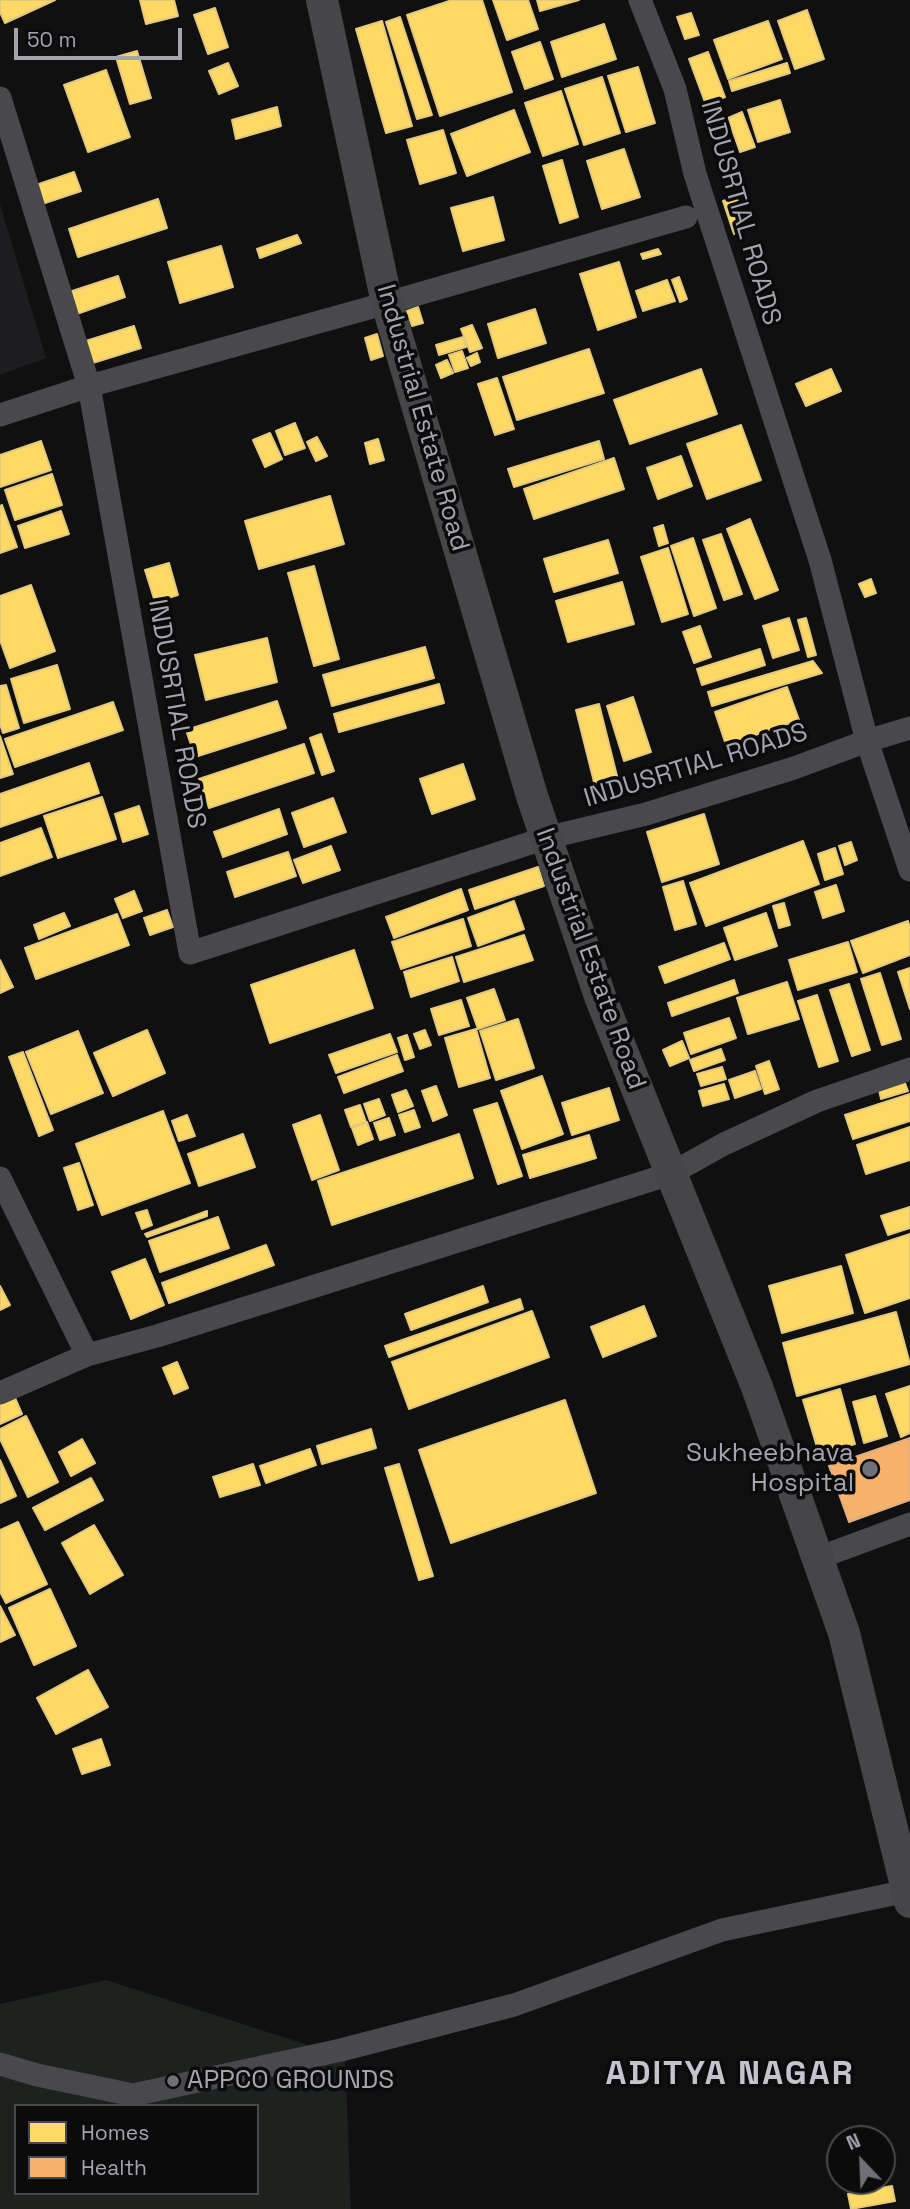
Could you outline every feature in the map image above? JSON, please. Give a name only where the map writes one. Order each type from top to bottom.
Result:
[{"type":"main road","name":"Industrial Estate Road","points":[[321,0],[387,303],[546,838],[601,999],[757,1387],[844,1633],[909,1896]]},
{"type":"street","name":"INDUSRTIAL ROADS","points":[[89,386],[190,953],[546,838],[646,814],[794,768],[867,741],[820,559],[695,174],[675,89],[640,0]]},
{"type":"street","points":[[0,98],[89,386]]},
{"type":"street","points":[[0,415],[89,386],[686,216]]},
{"type":"street","points":[[910,728],[867,741],[910,870]]},
{"type":"street","points":[[0,1393],[87,1355],[170,1332],[670,1174],[724,1144],[817,1101],[910,1069]]},
{"type":"street","points":[[0,1178],[87,1355]]},
{"type":"street","points":[[818,1558],[910,1524]]},
{"type":"street","points":[[0,2064],[37,2075],[134,2095],[341,2050],[514,2005],[722,1930],[909,1896]]},
{"type":"shaded area","points":[[0,204],[46,358],[0,375]]},
{"type":"shaded area","name":"APPCO GROUNDS","points":[[106,1980],[345,2057],[351,2209],[0,2209],[0,2004]]},
{"type":"building: Homes","points":[[0,0],[55,0],[5,23],[0,12]]},
{"type":"building: Homes","points":[[140,0],[174,0],[178,16],[146,24]]},
{"type":"building: Homes","points":[[452,0],[482,0],[512,92],[440,116],[407,15]]},
{"type":"building: Homes","points":[[493,0],[528,0],[538,29],[507,40]]},
{"type":"building: Homes","points":[[537,0],[579,0],[540,11]]},
{"type":"building: Homes","points":[[215,8],[228,47],[208,54],[194,15]]},
{"type":"building: Homes","points":[[807,10],[824,59],[795,69],[778,21]]},
{"type":"building: Homes","points":[[691,13],[699,35],[685,39],[677,17]]},
{"type":"building: Homes","points":[[400,17],[432,115],[417,119],[386,22]]},
{"type":"building: Homes","points":[[382,21],[412,126],[386,133],[356,29]]},
{"type":"building: Homes","points":[[768,21],[782,59],[728,79],[714,40]]},
{"type":"building: Homes","points":[[604,24],[616,59],[562,77],[551,42]]},
{"type":"building: Homes","points":[[540,42],[553,79],[525,89],[512,52]]},
{"type":"building: Homes","points":[[137,51],[151,98],[130,104],[116,57]]},
{"type":"building: Homes","points":[[708,52],[725,97],[706,105],[689,59]]},
{"type":"building: Homes","points":[[228,63],[238,86],[219,94],[209,71]]},
{"type":"building: Homes","points":[[787,63],[790,73],[732,91],[729,81]]},
{"type":"building: Homes","points":[[638,67],[655,123],[626,132],[608,76]]},
{"type":"building: Homes","points":[[106,70],[130,137],[88,152],[64,85]]},
{"type":"building: Homes","points":[[602,77],[620,133],[584,145],[565,89]]},
{"type":"building: Homes","points":[[561,91],[578,144],[543,156],[525,103]]},
{"type":"building: Homes","points":[[780,100],[790,132],[758,142],[748,110]]},
{"type":"building: Homes","points":[[277,107],[281,126],[236,139],[232,120]]},
{"type":"building: Homes","points":[[514,110],[530,152],[467,176],[451,134]]},
{"type":"building: Homes","points":[[742,112],[755,147],[740,152],[728,118]]},
{"type":"building: Homes","points":[[443,130],[456,173],[420,184],[407,140]]},
{"type":"building: Homes","points":[[624,149],[640,197],[602,209],[587,161]]},
{"type":"building: Homes","points":[[562,160],[578,217],[560,223],[543,166]]},
{"type":"building: Homes","points":[[74,172],[81,191],[42,204],[36,185]]},
{"type":"building: Homes","points":[[736,196],[747,230],[734,234],[723,201]]},
{"type":"building: Homes","points":[[493,197],[504,240],[463,251],[451,208]]},
{"type":"building: Homes","points":[[158,199],[167,228],[78,257],[69,229]]},
{"type":"building: Homes","points":[[297,235],[301,243],[260,258],[257,249]]},
{"type":"building: Homes","points":[[221,246],[233,287],[180,303],[168,262]]},
{"type":"building: Homes","points":[[658,249],[661,254],[643,259],[641,254]]},
{"type":"building: Homes","points":[[619,262],[636,317],[598,330],[580,274]]},
{"type":"building: Homes","points":[[118,276],[125,297],[71,316],[63,294]]},
{"type":"building: Homes","points":[[679,277],[687,299],[680,302],[672,280]]},
{"type":"building: Homes","points":[[667,280],[675,301],[643,311],[636,291]]},
{"type":"building: Homes","points":[[418,307],[423,323],[412,326],[407,311]]},
{"type":"building: Homes","points":[[535,309],[546,343],[498,358],[488,324]]},
{"type":"building: Homes","points":[[472,325],[482,348],[470,352],[461,329]]},
{"type":"building: Homes","points":[[134,326],[141,348],[83,366],[76,344]]},
{"type":"building: Homes","points":[[377,334],[383,356],[371,360],[365,338]]},
{"type":"building: Homes","points":[[463,337],[466,347],[439,355],[436,345]]},
{"type":"building: Homes","points":[[589,349],[604,393],[517,420],[503,377]]},
{"type":"building: Homes","points":[[462,351],[468,368],[455,372],[449,355]]},
{"type":"building: Homes","points":[[477,353],[480,362],[471,366],[467,358]]},
{"type":"building: Homes","points":[[447,360],[453,373],[441,378],[436,365]]},
{"type":"building: Homes","points":[[701,369],[717,414],[630,444],[614,400]]},
{"type":"building: Homes","points":[[831,369],[841,391],[806,406],[796,384]]},
{"type":"building: Homes","points":[[497,378],[514,429],[495,435],[478,384]]},
{"type":"building: Homes","points":[[295,423],[305,448],[285,455],[276,431]]},
{"type":"building: Homes","points":[[741,425],[761,480],[707,499],[687,444]]},
{"type":"building: Homes","points":[[270,433],[282,459],[265,467],[253,440]]},
{"type":"building: Homes","points":[[317,437],[327,456],[316,461],[307,442]]},
{"type":"building: Homes","points":[[378,439],[384,460],[370,464],[365,443]]},
{"type":"building: Homes","points":[[41,441],[51,470],[0,487],[0,455]]},
{"type":"building: Homes","points":[[599,441],[604,459],[514,487],[508,469]]},
{"type":"building: Homes","points":[[681,456],[692,486],[658,499],[647,468]]},
{"type":"building: Homes","points":[[614,458],[624,489],[534,519],[524,489]]},
{"type":"building: Homes","points":[[52,474],[62,505],[15,520],[5,490]]},
{"type":"building: Homes","points":[[330,496],[344,544],[259,569],[245,521]]},
{"type":"building: Homes","points":[[2,505],[17,547],[0,553],[0,506]]},
{"type":"building: Homes","points":[[61,511],[69,534],[25,548],[18,526]]},
{"type":"building: Homes","points":[[750,519],[778,590],[755,599],[727,529]]},
{"type":"building: Homes","points":[[663,525],[668,543],[659,546],[654,528]]},
{"type":"building: Homes","points":[[721,534],[742,594],[724,600],[703,540]]},
{"type":"building: Homes","points":[[693,538],[716,608],[694,616],[671,546]]},
{"type":"building: Homes","points":[[608,540],[618,573],[554,592],[544,559]]},
{"type":"building: Homes","points":[[668,548],[688,614],[662,622],[641,557]]},
{"type":"building: Homes","points":[[169,563],[178,595],[155,602],[145,570]]},
{"type":"building: Homes","points":[[314,566],[339,659],[314,666],[288,573]]},
{"type":"building: Homes","points":[[871,579],[876,593],[865,597],[859,584]]},
{"type":"building: Homes","points":[[622,582],[634,624],[568,642],[556,601]]},
{"type":"building: Homes","points":[[31,585],[55,651],[10,668],[0,640],[0,596]]},
{"type":"building: Homes","points":[[789,618],[799,650],[773,658],[763,626]]},
{"type":"building: Homes","points":[[806,618],[816,655],[808,657],[798,620]]},
{"type":"building: Homes","points":[[700,626],[711,657],[694,663],[683,632]]},
{"type":"building: Homes","points":[[267,638],[277,682],[206,700],[195,655]]},
{"type":"building: Homes","points":[[425,647],[434,678],[332,706],[323,675]]},
{"type":"building: Homes","points":[[760,649],[765,665],[702,685],[697,669]]},
{"type":"building: Homes","points":[[813,661],[822,673],[712,706],[708,692]]},
{"type":"building: Homes","points":[[57,665],[70,709],[24,723],[11,679]]},
{"type":"building: Homes","points":[[439,684],[444,703],[339,732],[334,714]]},
{"type":"building: Homes","points":[[6,685],[19,728],[3,733],[0,724],[0,686]]},
{"type":"building: Homes","points":[[787,687],[799,720],[726,745],[715,712]]},
{"type":"building: Homes","points":[[633,697],[651,752],[624,761],[607,706]]},
{"type":"building: Homes","points":[[277,701],[286,728],[195,757],[186,730]]},
{"type":"building: Homes","points":[[113,702],[123,730],[15,767],[5,739]]},
{"type":"building: Homes","points":[[599,704],[618,780],[595,786],[576,710]]},
{"type":"building: Homes","points":[[321,734],[334,771],[322,775],[310,738]]},
{"type":"building: Homes","points":[[0,736],[13,774],[0,778]]},
{"type":"building: Homes","points":[[304,744],[314,773],[209,808],[199,779]]},
{"type":"building: Homes","points":[[89,763],[99,793],[0,827],[0,794]]},
{"type":"building: Homes","points":[[463,764],[475,799],[432,814],[420,779]]},
{"type":"building: Homes","points":[[102,797],[116,839],[58,858],[44,816]]},
{"type":"building: Homes","points":[[333,798],[346,832],[304,847],[292,813]]},
{"type":"building: Homes","points":[[139,806],[148,834],[123,842],[115,814]]},
{"type":"building: Homes","points":[[279,809],[287,834],[223,857],[214,832]]},
{"type":"building: Homes","points":[[704,814],[719,864],[662,882],[647,832]]},
{"type":"building: Homes","points":[[41,828],[52,857],[0,876],[0,843]]},
{"type":"building: Homes","points":[[803,841],[819,884],[706,926],[690,883]]},
{"type":"building: Homes","points":[[851,842],[857,860],[845,865],[839,846]]},
{"type":"building: Homes","points":[[331,846],[340,870],[303,883],[294,860]]},
{"type":"building: Homes","points":[[835,848],[843,874],[825,880],[818,854]]},
{"type":"building: Homes","points":[[288,852],[296,876],[235,897],[227,872]]},
{"type":"building: Homes","points":[[538,867],[544,886],[475,909],[469,890]]},
{"type":"building: Homes","points":[[683,881],[696,924],[675,930],[663,887]]},
{"type":"building: Homes","points":[[836,885],[844,911],[823,918],[815,892]]},
{"type":"building: Homes","points":[[461,889],[468,910],[394,938],[386,917]]},
{"type":"building: Homes","points":[[134,891],[142,911],[123,918],[115,899]]},
{"type":"building: Homes","points":[[514,901],[524,929],[478,946],[468,918]]},
{"type":"building: Homes","points":[[784,903],[790,925],[779,928],[773,906]]},
{"type":"building: Homes","points":[[167,910],[173,927],[150,935],[144,918]]},
{"type":"building: Homes","points":[[64,913],[70,926],[39,939],[34,925]]},
{"type":"building: Homes","points":[[766,913],[777,946],[735,960],[724,928]]},
{"type":"building: Homes","points":[[117,914],[129,945],[36,979],[25,948]]},
{"type":"building: Homes","points":[[463,919],[471,946],[401,969],[392,942]]},
{"type":"building: Homes","points":[[908,921],[910,955],[863,973],[851,941]]},
{"type":"building: Homes","points":[[524,935],[533,960],[464,982],[456,957]]},
{"type":"building: Homes","points":[[848,942],[857,972],[798,990],[789,960]]},
{"type":"building: Homes","points":[[724,943],[730,959],[665,983],[659,967]]},
{"type":"building: Homes","points":[[354,950],[373,1008],[270,1043],[251,985]]},
{"type":"building: Homes","points":[[452,957],[459,981],[411,997],[404,972]]},
{"type":"building: Homes","points":[[0,960],[13,987],[0,993]]},
{"type":"building: Homes","points":[[910,968],[910,1009],[898,972]]},
{"type":"building: Homes","points":[[880,973],[901,1039],[882,1045],[861,979]]},
{"type":"building: Homes","points":[[734,980],[738,993],[672,1016],[668,1003]]},
{"type":"building: Homes","points":[[787,982],[799,1019],[748,1034],[737,998]]},
{"type":"building: Homes","points":[[849,984],[870,1050],[852,1056],[830,990]]},
{"type":"building: Homes","points":[[494,989],[505,1020],[478,1029],[467,998]]},
{"type":"building: Homes","points":[[817,995],[838,1061],[819,1067],[798,1001]]},
{"type":"building: Homes","points":[[461,1000],[469,1026],[439,1035],[431,1009]]},
{"type":"building: Homes","points":[[729,1018],[736,1038],[691,1054],[684,1033]]},
{"type":"building: Homes","points":[[518,1019],[534,1068],[496,1080],[480,1031]]},
{"type":"building: Homes","points":[[476,1029],[490,1078],[459,1087],[445,1038]]},
{"type":"building: Homes","points":[[147,1030],[165,1073],[113,1096],[94,1053]]},
{"type":"building: Homes","points":[[425,1030],[431,1045],[420,1049],[414,1034]]},
{"type":"building: Homes","points":[[78,1031],[103,1093],[51,1114],[26,1052]]},
{"type":"building: Homes","points":[[390,1034],[397,1052],[336,1073],[329,1055]]},
{"type":"building: Homes","points":[[407,1035],[414,1057],[405,1060],[398,1038]]},
{"type":"building: Homes","points":[[682,1041],[689,1058],[670,1066],[663,1050]]},
{"type":"building: Homes","points":[[721,1049],[725,1060],[694,1071],[690,1060]]},
{"type":"building: Homes","points":[[23,1052],[53,1130],[39,1136],[9,1057]]},
{"type":"building: Homes","points":[[397,1055],[403,1071],[344,1093],[338,1077]]},
{"type":"building: Homes","points":[[769,1061],[779,1089],[765,1094],[756,1066]]},
{"type":"building: Homes","points":[[722,1067],[726,1079],[701,1086],[697,1074]]},
{"type":"building: Homes","points":[[755,1071],[761,1089],[735,1098],[729,1080]]},
{"type":"building: Homes","points":[[542,1076],[563,1134],[522,1149],[501,1091]]},
{"type":"building: Homes","points":[[905,1083],[908,1091],[881,1099],[879,1090]]},
{"type":"building: Homes","points":[[724,1084],[729,1099],[703,1106],[699,1091]]},
{"type":"building: Homes","points":[[436,1086],[447,1115],[433,1121],[422,1091]]},
{"type":"building: Homes","points":[[609,1088],[619,1120],[572,1135],[562,1103]]},
{"type":"building: Homes","points":[[406,1090],[413,1106],[398,1112],[392,1095]]},
{"type":"building: Homes","points":[[910,1094],[910,1121],[853,1139],[845,1115]]},
{"type":"building: Homes","points":[[379,1099],[385,1115],[370,1121],[364,1104]]},
{"type":"building: Homes","points":[[497,1103],[522,1176],[498,1184],[474,1110]]},
{"type":"building: Homes","points":[[360,1105],[366,1122],[351,1127],[345,1110]]},
{"type":"building: Homes","points":[[414,1110],[420,1127],[405,1132],[399,1115]]},
{"type":"building: Homes","points":[[163,1111],[190,1183],[102,1215],[76,1144]]},
{"type":"building: Homes","points":[[187,1115],[195,1136],[179,1141],[172,1121]]},
{"type":"building: Homes","points":[[320,1115],[339,1170],[312,1180],[293,1125]]},
{"type":"building: Homes","points":[[389,1118],[395,1135],[380,1140],[374,1123]]},
{"type":"building: Homes","points":[[367,1122],[373,1139],[358,1145],[352,1128]]},
{"type":"building: Homes","points":[[910,1127],[910,1160],[866,1174],[857,1145]]},
{"type":"building: Homes","points":[[243,1134],[255,1167],[199,1186],[188,1154]]},
{"type":"building: Homes","points":[[459,1134],[473,1178],[332,1225],[318,1181]]},
{"type":"building: Homes","points":[[589,1135],[596,1158],[530,1178],[523,1155]]},
{"type":"building: Homes","points":[[79,1163],[93,1205],[78,1210],[64,1168]]},
{"type":"building: Homes","points":[[910,1207],[910,1228],[888,1235],[881,1216]]},
{"type":"building: Homes","points":[[147,1210],[152,1225],[142,1229],[136,1213]]},
{"type":"building: Homes","points":[[207,1211],[207,1216],[147,1237],[145,1234]]},
{"type":"building: Homes","points":[[218,1217],[229,1248],[160,1272],[149,1241]]},
{"type":"building: Homes","points":[[910,1234],[910,1298],[865,1313],[846,1255]]},
{"type":"building: Homes","points":[[266,1245],[274,1265],[169,1303],[162,1283]]},
{"type":"building: Homes","points":[[145,1259],[164,1305],[131,1319],[112,1272]]},
{"type":"building: Homes","points":[[841,1266],[853,1313],[782,1333],[769,1286]]},
{"type":"building: Homes","points":[[0,1286],[10,1305],[0,1310]]},
{"type":"building: Homes","points":[[483,1286],[488,1302],[411,1330],[405,1314]]},
{"type":"building: Homes","points":[[520,1299],[523,1309],[389,1357],[385,1346]]},
{"type":"building: Homes","points":[[644,1306],[656,1336],[603,1357],[591,1327]]},
{"type":"building: Homes","points":[[532,1311],[549,1357],[409,1409],[392,1362]]},
{"type":"building: Homes","points":[[896,1312],[910,1364],[797,1396],[783,1343]]},
{"type":"building: Homes","points":[[177,1362],[188,1388],[174,1394],[163,1368]]},
{"type":"building: Homes","points":[[910,1386],[910,1433],[901,1437],[886,1394]]},
{"type":"building: Homes","points":[[840,1389],[855,1444],[819,1454],[803,1400]]},
{"type":"building: Homes","points":[[12,1391],[22,1414],[0,1424],[0,1396]]},
{"type":"building: Homes","points":[[875,1396],[887,1436],[864,1443],[853,1402]]},
{"type":"building: Homes","points":[[565,1400],[596,1493],[451,1543],[419,1450]]},
{"type":"building: Homes","points":[[26,1416],[58,1482],[28,1497],[0,1439],[0,1429]]},
{"type":"building: Homes","points":[[371,1429],[376,1448],[322,1464],[317,1446]]},
{"type":"building: Homes","points":[[82,1439],[95,1463],[71,1476],[59,1452]]},
{"type":"building: Homes","points":[[310,1449],[316,1465],[266,1483],[260,1466]]},
{"type":"building: Homes","points":[[0,1460],[16,1496],[0,1503]]},
{"type":"building: Homes","points":[[253,1464],[260,1485],[220,1497],[213,1477]]},
{"type":"building: Homes","points":[[399,1464],[433,1576],[419,1580],[385,1468]]},
{"type":"building: Homes","points":[[91,1478],[103,1500],[45,1530],[33,1508]]},
{"type":"building: Homes","points":[[18,1522],[47,1584],[6,1603],[0,1592],[0,1530]]},
{"type":"building: Homes","points":[[94,1525],[123,1575],[90,1594],[62,1543]]},
{"type":"building: Homes","points":[[50,1589],[76,1646],[34,1665],[9,1608]]},
{"type":"building: Homes","points":[[0,1606],[15,1635],[0,1642]]},
{"type":"building: Homes","points":[[88,1670],[108,1707],[56,1734],[37,1698]]},
{"type":"building: Homes","points":[[101,1739],[110,1765],[82,1774],[73,1749]]},
{"type":"building: Homes","points":[[848,2195],[894,2195],[895,2201],[851,2209]]},
{"type":"building: Health","points":[[910,1438],[910,1500],[849,1522],[829,1466]]},
{"type":"place","name":"Sukheebhava Hospital","points":[[870,1469]]},
{"type":"place","name":"APPCO GROUNDS","points":[[173,2081]]},
{"type":"district","name":"ADITYA NAGAR","points":[[730,2075]]}]
